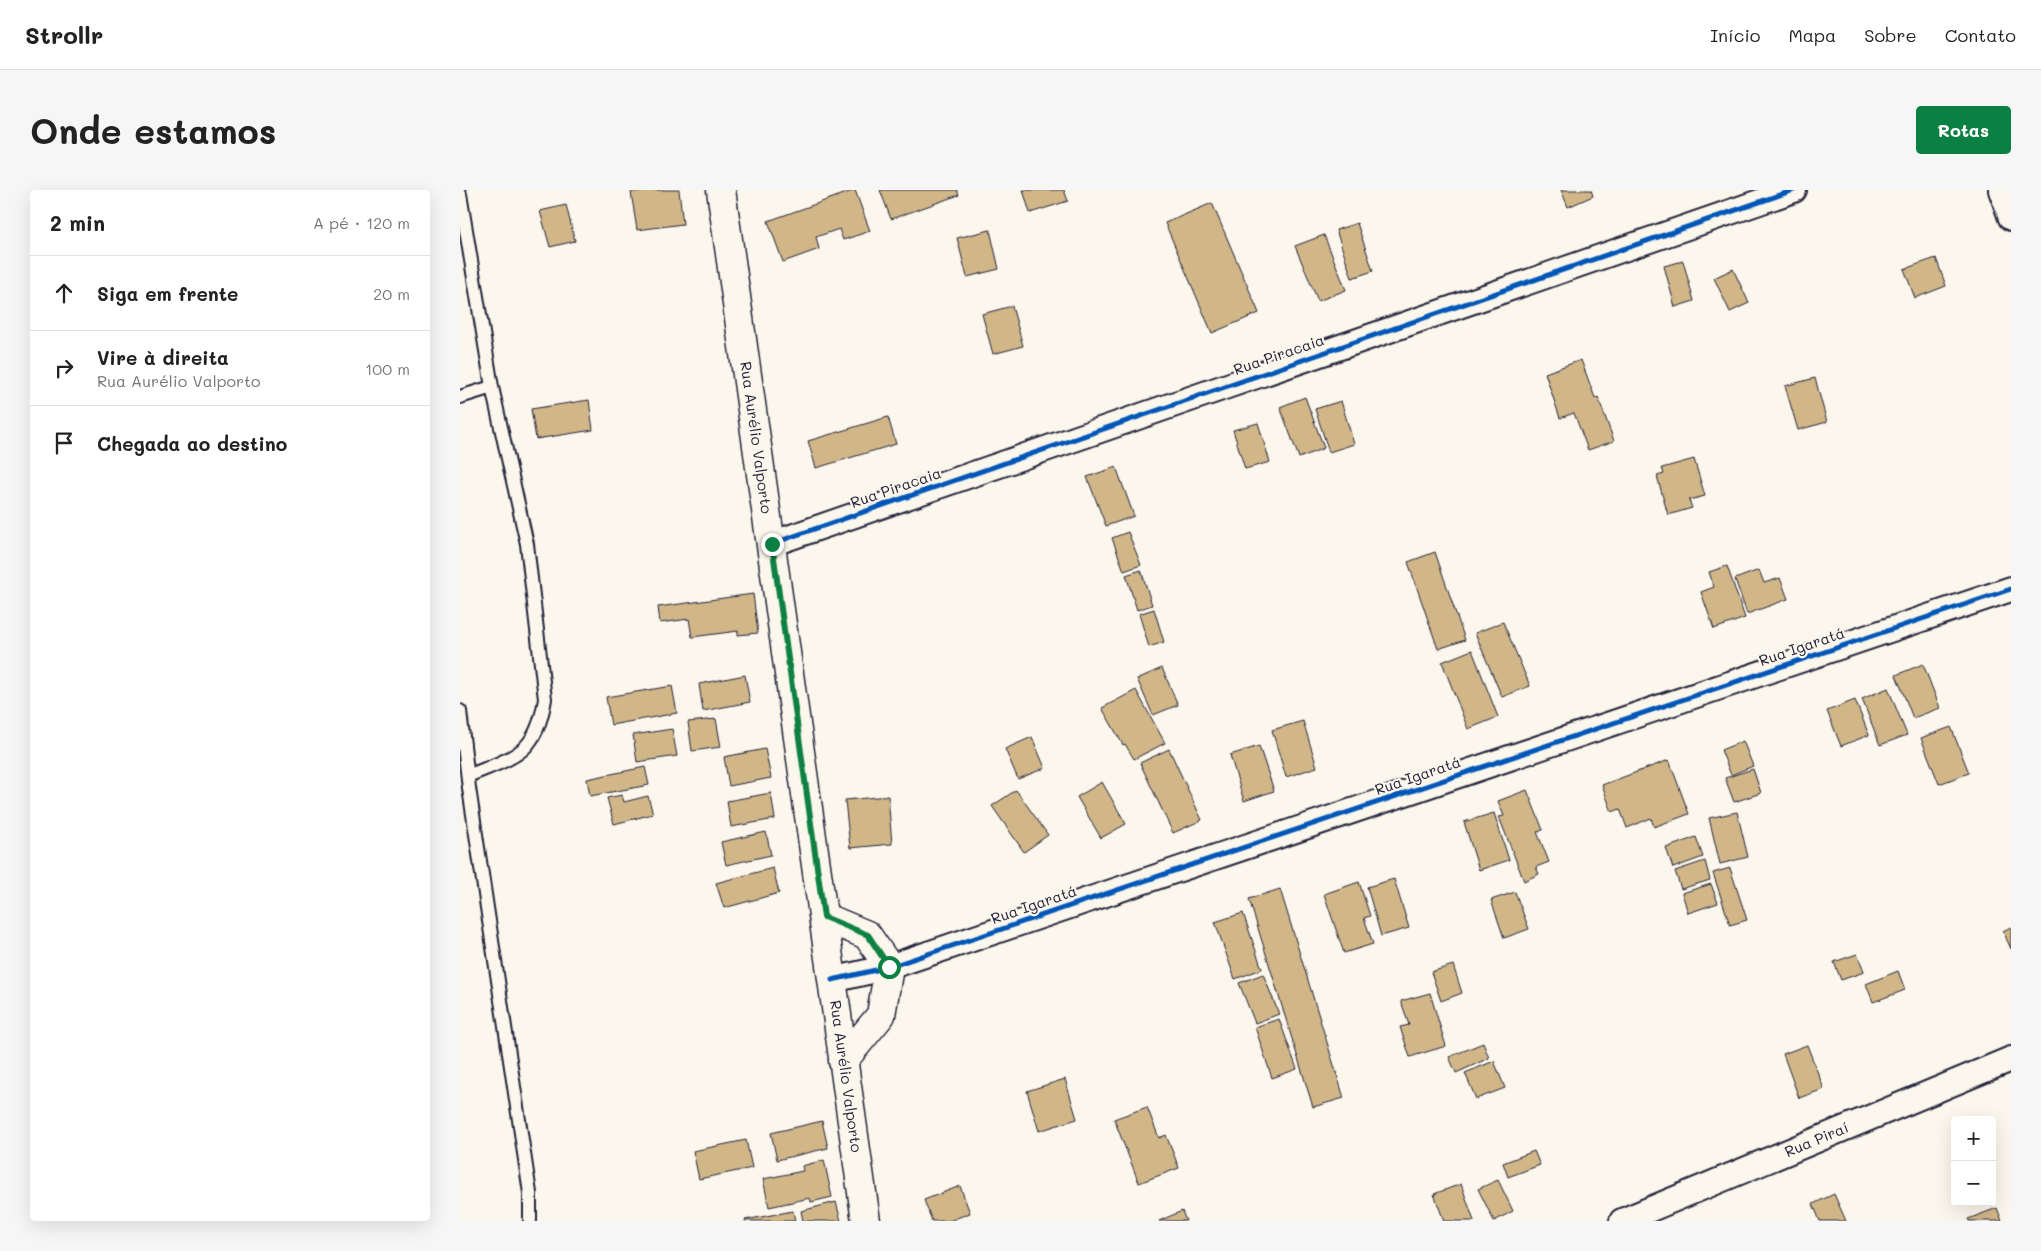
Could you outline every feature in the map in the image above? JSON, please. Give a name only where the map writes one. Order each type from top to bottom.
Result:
[{"type":"main road","name":"Rua Aurélio Valporto","points":[[721,190],[866,1221]]},
{"type":"main road","points":[[824,917],[868,935],[889,967],[882,1015],[843,1061]]},
{"type":"street","name":"Rua Piracaia","points":[[772,544],[1794,190]]},
{"type":"street","points":[[2001,190],[2011,218]]},
{"type":"street","name":"Rua Igaratá","points":[[832,980],[889,967],[2011,590]]},
{"type":"street","name":"Rua Piraí","points":[[1622,1221],[2011,1059]]},
{"type":"lane","points":[[460,194],[492,387],[527,544],[545,699],[542,720],[530,743],[513,757],[468,776]]},
{"type":"lane","points":[[460,398],[492,387]]},
{"type":"lane","points":[[460,712],[530,1193],[530,1221]]},
{"type":"building","points":[[679,190],[683,224],[637,230],[631,192]]},
{"type":"building","points":[[855,190],[870,231],[843,240],[839,229],[816,237],[819,249],[783,262],[768,221]]},
{"type":"building","points":[[880,190],[957,190],[959,195],[891,219]]},
{"type":"building","points":[[1023,190],[1064,190],[1068,201],[1030,213]]},
{"type":"building","points":[[1561,190],[1591,190],[1593,196],[1568,207]]},
{"type":"building","points":[[1212,203],[1259,313],[1212,333],[1165,223]]},
{"type":"building","points":[[566,205],[575,241],[550,247],[540,211]]},
{"type":"building","points":[[1357,223],[1373,271],[1352,278],[1336,230]]},
{"type":"building","points":[[990,230],[999,269],[967,277],[957,238]]},
{"type":"building","points":[[1324,235],[1346,290],[1318,301],[1295,246]]},
{"type":"building","points":[[1936,258],[1946,286],[1915,298],[1904,269]]},
{"type":"building","points":[[1683,261],[1694,301],[1675,307],[1664,266]]},
{"type":"building","points":[[1733,269],[1749,303],[1730,312],[1714,278]]},
{"type":"building","points":[[1012,306],[1023,346],[993,354],[982,314]]},
{"type":"building","points":[[1581,360],[1595,398],[1598,397],[1614,441],[1588,450],[1574,413],[1560,418],[1545,373]]},
{"type":"building","points":[[1815,378],[1827,422],[1798,430],[1785,386]]},
{"type":"building","points":[[1305,397],[1324,448],[1299,458],[1280,407]]},
{"type":"building","points":[[589,400],[593,430],[536,439],[531,409]]},
{"type":"building","points":[[1341,401],[1354,444],[1329,452],[1315,409]]},
{"type":"building","points":[[888,417],[896,444],[816,468],[808,441]]},
{"type":"building","points":[[1258,423],[1270,462],[1245,469],[1233,430]]},
{"type":"building","points":[[1694,459],[1705,496],[1689,500],[1692,508],[1668,515],[1657,476],[1664,474],[1662,468]]},
{"type":"building","points":[[1116,467],[1134,516],[1106,526],[1087,477]]},
{"type":"building","points":[[1128,532],[1141,565],[1124,571],[1112,538]]},
{"type":"building","points":[[1435,552],[1465,640],[1438,649],[1408,562]]},
{"type":"building","points":[[1727,566],[1745,618],[1714,629],[1701,592],[1714,587],[1709,572]]},
{"type":"building","points":[[1141,570],[1152,605],[1137,610],[1126,575]]},
{"type":"building","points":[[1759,570],[1764,583],[1780,578],[1788,599],[1747,614],[1735,579]]},
{"type":"building","points":[[753,594],[758,633],[738,635],[738,631],[692,637],[689,619],[660,623],[658,607]]},
{"type":"building","points":[[1154,609],[1164,642],[1149,647],[1139,614]]},
{"type":"building","points":[[1503,622],[1530,686],[1502,697],[1475,633]]},
{"type":"building","points":[[1472,650],[1498,717],[1468,729],[1442,662]]},
{"type":"building","points":[[1923,664],[1940,708],[1913,718],[1896,675]]},
{"type":"building","points":[[1162,668],[1178,705],[1153,715],[1137,679]]},
{"type":"building","points":[[745,675],[750,702],[703,711],[699,684]]},
{"type":"building","points":[[672,686],[677,713],[611,725],[606,697]]},
{"type":"building","points":[[1888,688],[1907,735],[1880,745],[1862,699]]},
{"type":"building","points":[[1136,690],[1165,743],[1134,759],[1125,744],[1123,745],[1102,708]]},
{"type":"building","points":[[1855,700],[1869,735],[1841,746],[1827,711]]},
{"type":"building","points":[[716,719],[721,747],[692,751],[688,722]]},
{"type":"building","points":[[1303,721],[1317,767],[1286,777],[1272,730]]},
{"type":"building","points":[[1951,727],[1969,773],[1939,784],[1921,738]]},
{"type":"building","points":[[672,729],[677,756],[637,762],[633,735]]},
{"type":"building","points":[[1032,737],[1045,768],[1018,779],[1005,749]]},
{"type":"building","points":[[1743,741],[1753,766],[1731,775],[1721,750]]},
{"type":"building","points":[[1259,746],[1274,791],[1244,801],[1230,755]]},
{"type":"building","points":[[765,749],[771,778],[729,786],[724,757]]},
{"type":"building","points":[[1169,749],[1202,820],[1173,833],[1140,763]]},
{"type":"building","points":[[1669,760],[1689,814],[1654,827],[1651,818],[1627,828],[1620,809],[1612,812],[1602,785]]},
{"type":"building","points":[[645,767],[649,785],[590,796],[587,779]]},
{"type":"building","points":[[1753,769],[1761,793],[1734,802],[1725,778]]},
{"type":"building","points":[[1102,782],[1126,824],[1101,838],[1077,797]]},
{"type":"building","points":[[1016,790],[1048,835],[1024,852],[992,806]]},
{"type":"building","points":[[1527,790],[1543,830],[1537,832],[1549,862],[1536,867],[1539,874],[1524,881],[1499,817],[1504,816],[1498,801]]},
{"type":"building","points":[[771,793],[775,819],[731,827],[727,801]]},
{"type":"building","points":[[622,795],[624,802],[648,796],[653,814],[614,824],[607,798]]},
{"type":"building","points":[[888,796],[892,844],[850,848],[845,800]]},
{"type":"building","points":[[1737,812],[1748,857],[1720,864],[1709,818]]},
{"type":"building","points":[[1494,813],[1509,860],[1479,870],[1464,822]]},
{"type":"building","points":[[766,832],[771,855],[726,865],[721,842]]},
{"type":"building","points":[[1696,837],[1703,857],[1673,868],[1666,848]]},
{"type":"building","points":[[1705,861],[1710,880],[1681,889],[1675,871]]},
{"type":"building","points":[[773,868],[779,893],[724,908],[716,883]]},
{"type":"building","points":[[1730,868],[1747,920],[1730,925],[1713,873]]},
{"type":"building","points":[[1394,879],[1409,928],[1381,936],[1367,887]]},
{"type":"building","points":[[1359,882],[1370,916],[1364,918],[1373,944],[1344,953],[1324,894]]},
{"type":"building","points":[[1711,884],[1718,903],[1688,913],[1682,893]]},
{"type":"building","points":[[1280,889],[1344,1098],[1313,1107],[1249,899]]},
{"type":"building","points":[[1515,892],[1529,929],[1504,938],[1491,900]]},
{"type":"building","points":[[1243,913],[1262,969],[1235,979],[1215,922]]},
{"type":"building","points":[[2011,927],[2011,949],[2003,931]]},
{"type":"building","points":[[1857,954],[1864,972],[1841,980],[1834,962]]},
{"type":"building","points":[[1453,965],[1462,993],[1441,1001],[1431,972]]},
{"type":"building","points":[[1898,971],[1905,990],[1873,1002],[1866,984]]},
{"type":"building","points":[[1263,974],[1279,1014],[1255,1023],[1239,983]]},
{"type":"building","points":[[1430,993],[1446,1046],[1410,1057],[1400,1027],[1409,1025],[1401,1001]]},
{"type":"building","points":[[1279,1019],[1297,1069],[1272,1078],[1255,1027]]},
{"type":"building","points":[[1483,1043],[1489,1058],[1456,1073],[1449,1057]]},
{"type":"building","points":[[1807,1045],[1824,1089],[1799,1098],[1783,1054]]},
{"type":"building","points":[[1494,1061],[1505,1088],[1476,1099],[1465,1073]]},
{"type":"building","points":[[1065,1079],[1077,1119],[1039,1131],[1027,1091]]},
{"type":"building","points":[[1147,1107],[1159,1138],[1166,1135],[1179,1168],[1139,1183],[1114,1119]]},
{"type":"building","points":[[822,1121],[828,1148],[777,1160],[771,1133]]},
{"type":"building","points":[[746,1140],[752,1168],[699,1179],[693,1151]]},
{"type":"building","points":[[1534,1151],[1540,1165],[1508,1177],[1503,1163]]},
{"type":"building","points":[[824,1160],[832,1197],[811,1202],[810,1198],[769,1207],[763,1179],[803,1171],[802,1166]]},
{"type":"building","points":[[1498,1180],[1513,1211],[1494,1221],[1478,1189]]},
{"type":"building","points":[[1461,1184],[1474,1221],[1444,1221],[1434,1194]]},
{"type":"building","points":[[960,1186],[970,1213],[949,1221],[932,1221],[924,1200]]},
{"type":"building","points":[[1834,1194],[1846,1221],[1820,1221],[1813,1204]]},
{"type":"building","points":[[836,1202],[841,1221],[803,1221],[801,1211]]},
{"type":"building","points":[[1997,1208],[2002,1221],[1969,1221],[1968,1219]]},
{"type":"building","points":[[793,1211],[795,1221],[745,1221],[745,1220]]},
{"type":"building","points":[[1182,1211],[1186,1221],[1159,1221]]},
{"type":"cycle path","points":[[771,544],[1794,190]]},
{"type":"cycle path","points":[[832,980],[889,967],[2011,589]]},
{"type":"route","points":[[772,544],[824,917],[868,935],[889,967]]}]
